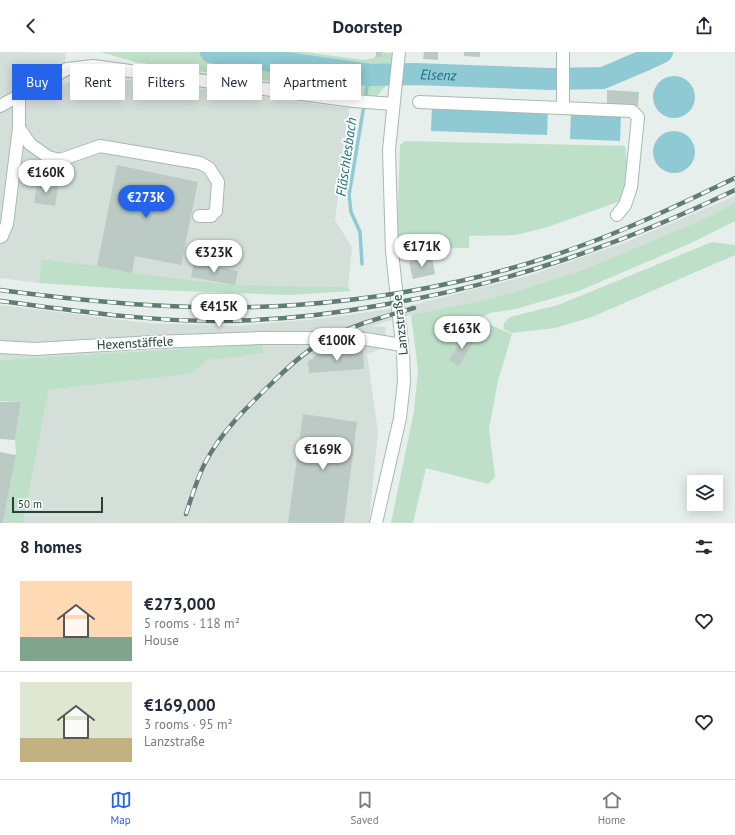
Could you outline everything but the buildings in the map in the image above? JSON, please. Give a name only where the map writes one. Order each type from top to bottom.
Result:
[{"type":"street","name":"Lanzstraße","points":[[376,523],[400,418],[404,381],[402,345],[392,252],[389,150],[399,52]]},
{"type":"street","points":[[563,52],[563,108]]},
{"type":"street","points":[[62,72],[67,69],[93,66],[354,101],[394,104]]},
{"type":"street","points":[[0,106],[12,100]]},
{"type":"street","points":[[0,237],[2,236],[7,224],[19,128],[19,100]]},
{"type":"street","points":[[419,102],[632,111],[638,117],[631,187],[625,205],[617,215]]},
{"type":"street","points":[[19,128],[30,144],[48,157],[60,160],[100,146],[200,163],[209,168],[218,182],[216,211],[211,216],[199,216]]},
{"type":"street","name":"Hexenstäffele","points":[[0,347],[35,349],[153,342],[268,338],[359,338],[402,345]]},
{"type":"shaded area","points":[[0,52],[66,53],[62,84],[70,82],[70,100],[125,100],[125,80],[133,81],[133,100],[199,100],[199,89],[207,90],[207,100],[262,100],[262,97],[270,98],[270,100],[286,100],[349,108],[335,220],[352,247],[348,287],[235,285],[132,273],[41,259],[39,283],[0,278]]},
{"type":"shaded area","points":[[735,196],[735,203],[706,218],[580,271],[490,299],[407,316],[372,326],[386,327],[383,348],[367,354],[378,432],[369,523],[23,523],[49,390],[190,374],[208,360],[264,352],[261,344],[0,360],[0,305],[147,323],[236,326],[326,318],[404,307],[531,275],[629,241]]},
{"type":"green space","points":[[100,52],[305,52],[363,60],[374,58],[378,52],[392,53],[390,81],[377,96],[361,94],[361,64],[270,64],[270,81],[262,80],[262,64],[207,64],[207,72],[199,71],[199,64],[149,64],[135,62]]},
{"type":"green space","points":[[405,141],[625,146],[628,170],[623,200],[548,227],[516,235],[469,236],[469,248],[409,247],[402,243],[397,232],[400,145]]},
{"type":"green space","points":[[735,203],[735,221],[691,243],[579,291],[515,309],[490,313],[472,322],[489,324],[512,334],[498,381],[489,429],[495,477],[488,484],[426,468],[413,523],[391,523],[414,411],[418,370],[411,315],[490,299],[580,271],[706,218]]},
{"type":"green space","points":[[712,242],[735,245],[735,255],[592,317],[555,328],[512,333],[503,329],[504,323],[510,317],[558,305]]},
{"type":"green space","points":[[41,259],[97,266],[132,273],[235,285],[348,287],[351,291],[290,295],[129,289],[39,283]]},
{"type":"green space","points":[[262,344],[264,353],[208,360],[190,374],[49,390],[23,523],[3,523],[16,455],[15,440],[21,402],[0,401],[0,360]]},
{"type":"water","points":[[674,76],[689,82],[695,97],[689,112],[674,118],[659,112],[653,97],[659,82]]},
{"type":"water","points":[[432,104],[548,108],[547,135],[431,131]]},
{"type":"water","points":[[571,113],[621,115],[620,141],[570,139]]},
{"type":"water","points":[[674,131],[689,137],[695,152],[689,167],[674,173],[659,167],[653,152],[659,137]]},
{"type":"waterway","name":"Elsenz","points":[[211,52],[369,75],[415,74],[550,79],[603,78],[662,52]]},
{"type":"waterway","name":"Fläschlesbach","points":[[362,264],[360,232],[351,212],[349,195],[369,75]]},
{"type":"railway","points":[[0,290],[74,299],[185,307],[259,307],[367,298],[437,286],[472,278],[575,248],[636,224],[735,178]]},
{"type":"railway","points":[[0,301],[108,314],[189,321],[258,320],[341,312],[428,296],[474,286],[518,274],[606,245],[692,210],[735,190]]},
{"type":"railway","points":[[186,514],[202,469],[211,452],[227,430],[244,411],[288,367],[313,347],[331,337],[366,322],[414,308]]}]
